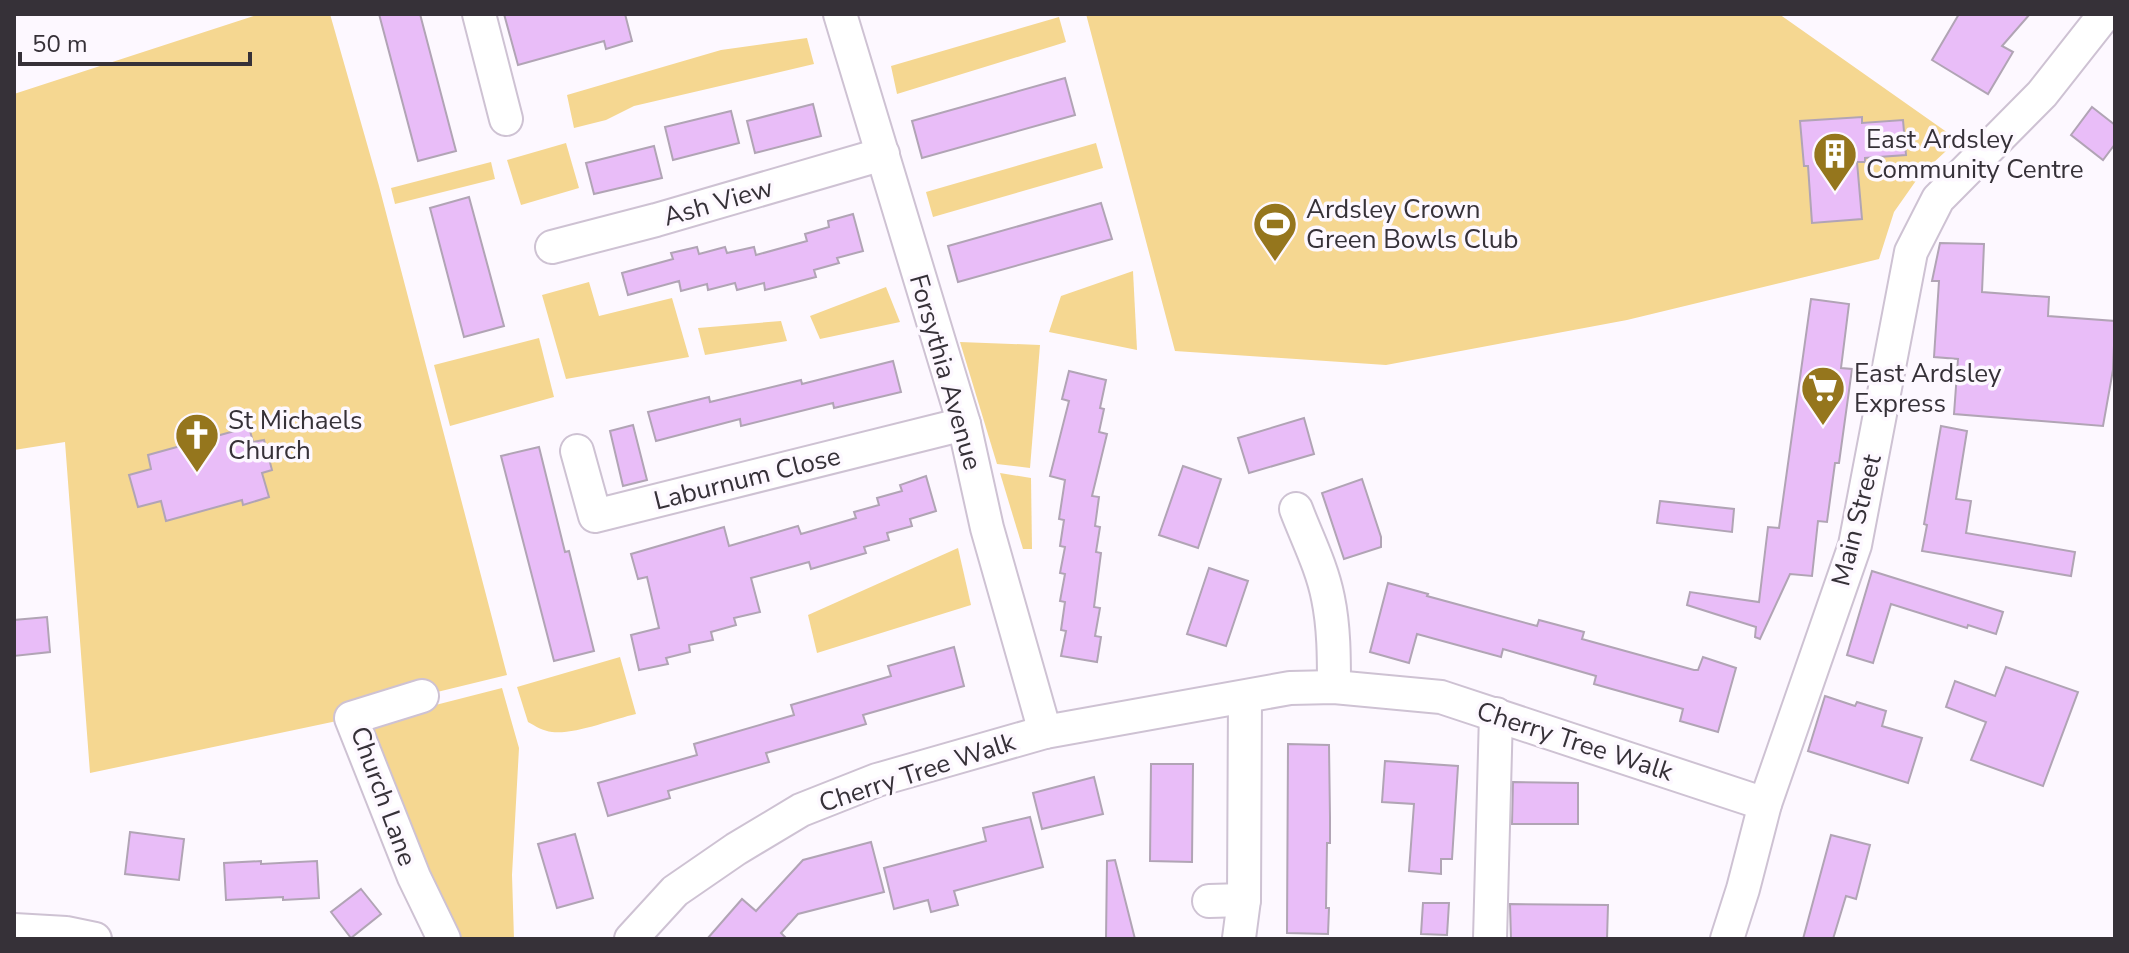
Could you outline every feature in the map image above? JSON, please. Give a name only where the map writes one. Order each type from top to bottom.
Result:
[{"type":"street","points":[[479,14],[506,119]]},
{"type":"street","name":"Forsythia Avenue","points":[[840,14],[964,424],[987,528],[1045,732]]},
{"type":"street","name":"Main Street","points":[[1727,939],[1765,804],[1855,545],[1911,252],[1938,199],[2042,94],[2105,14]]},
{"type":"street","name":"Ash View","points":[[552,247],[883,154]]},
{"type":"street","name":"Laburnum Close","points":[[577,451],[595,516],[964,424]]},
{"type":"street","points":[[1296,509],[1328,597],[1333,628],[1334,687]]},
{"type":"street","name":"Cherry Tree Walk","points":[[631,939],[675,891],[736,849],[801,810],[877,780],[1045,732],[1290,688],[1334,687],[1441,697],[1765,804]]},
{"type":"street","name":"Church Lane","points":[[422,696],[351,718],[414,877],[444,939]]},
{"type":"street","points":[[1239,938],[1244,900],[1245,697]]},
{"type":"street","points":[[1490,939],[1496,714]]},
{"type":"street","points":[[1209,901],[1244,900]]},
{"type":"street","points":[[14,930],[66,933],[95,939]]},
{"type":"shaded area","points":[[260,14],[330,14],[379,186],[507,675],[351,718],[90,773],[65,442],[14,450],[14,94]]},
{"type":"shaded area","points":[[1086,14],[1779,14],[1958,140],[1920,175],[1894,212],[1879,259],[1627,320],[1386,365],[1175,351]]},
{"type":"shaded area","points":[[1059,17],[1066,42],[897,94],[891,66]]},
{"type":"shaded area","points":[[807,38],[814,64],[634,106],[606,120],[574,128],[567,95],[721,50]]},
{"type":"shaded area","points":[[566,143],[579,188],[521,205],[507,160]]},
{"type":"shaded area","points":[[1096,143],[1103,168],[933,217],[926,192]]},
{"type":"shaded area","points":[[491,162],[495,179],[395,204],[391,188]]},
{"type":"shaded area","points":[[1133,271],[1137,350],[1049,332],[1061,296]]},
{"type":"shaded area","points":[[589,282],[599,316],[672,298],[689,357],[566,379],[542,295]]},
{"type":"shaded area","points":[[886,287],[900,322],[820,339],[810,316]]},
{"type":"shaded area","points":[[781,321],[787,341],[705,355],[698,328]]},
{"type":"shaded area","points":[[539,338],[554,397],[450,426],[434,365]]},
{"type":"shaded area","points":[[960,342],[1040,345],[1030,468],[997,464]]},
{"type":"shaded area","points":[[1000,473],[1031,478],[1032,549],[1023,549]]},
{"type":"shaded area","points":[[958,548],[971,605],[817,653],[808,615]]},
{"type":"shaded area","points":[[620,657],[636,714],[561,732],[545,731],[528,722],[517,687]]},
{"type":"shaded area","points":[[502,688],[519,748],[512,875],[514,939],[454,939],[369,722]]},
{"type":"building","points":[[379,14],[420,14],[456,151],[418,161]]},
{"type":"building","points":[[504,14],[625,14],[632,41],[606,49],[604,41],[518,65]]},
{"type":"building","points":[[1959,14],[2030,14],[2002,46],[2013,52],[1988,94],[1932,60]]},
{"type":"building","points":[[1065,78],[1075,115],[922,158],[912,121]]},
{"type":"building","points":[[813,104],[821,136],[755,153],[747,121]]},
{"type":"building","points":[[2092,107],[2115,125],[2115,144],[2103,160],[2071,135]]},
{"type":"building","points":[[731,111],[739,143],[673,160],[665,127]]},
{"type":"building","name":"East Ardsley Community Centre","points":[[1862,117],[1862,123],[1903,120],[1906,155],[1865,158],[1865,162],[1857,162],[1862,219],[1812,223],[1808,166],[1804,166],[1800,121]]},
{"type":"building","points":[[654,146],[662,178],[594,194],[586,163]]},
{"type":"building","points":[[469,197],[504,326],[464,337],[430,208]]},
{"type":"building","points":[[1101,203],[1112,239],[958,282],[948,246]]},
{"type":"building","points":[[853,214],[863,251],[837,258],[839,263],[814,270],[816,277],[765,290],[764,283],[737,290],[735,283],[708,290],[707,284],[681,291],[679,281],[628,295],[622,273],[673,259],[671,253],[697,247],[699,254],[725,247],[727,253],[754,247],[756,255],[807,241],[805,234],[829,227],[828,221]]},
{"type":"building","points":[[1940,243],[1984,244],[1982,292],[2049,297],[2048,316],[2115,321],[2113,370],[2103,426],[1954,414],[1958,359],[1934,357],[1939,281],[1932,281]]},
{"type":"building","points":[[1811,299],[1849,304],[1841,368],[1852,369],[1839,463],[1835,463],[1827,522],[1818,521],[1812,576],[1790,574],[1760,639],[1755,637],[1756,627],[1687,605],[1690,592],[1759,602],[1768,527],[1779,528]]},
{"type":"building","points":[[893,361],[901,392],[834,408],[833,403],[741,426],[740,419],[656,441],[648,412],[709,397],[710,402],[801,380],[802,384]]},
{"type":"building","points":[[1069,371],[1106,380],[1099,432],[1107,434],[1092,496],[1099,497],[1095,526],[1100,527],[1096,552],[1101,553],[1094,607],[1100,608],[1095,636],[1101,637],[1097,662],[1061,656],[1066,631],[1061,630],[1065,602],[1060,601],[1065,574],[1060,573],[1065,547],[1060,546],[1064,520],[1059,519],[1065,480],[1050,476],[1069,401],[1062,399]]},
{"type":"building","points":[[1304,418],[1314,454],[1249,473],[1238,438]]},
{"type":"building","points":[[633,425],[647,480],[623,486],[610,431]]},
{"type":"building","points":[[1941,426],[1967,431],[1956,499],[1971,501],[1966,533],[2075,552],[2071,576],[1922,551]]},
{"type":"building","name":"St Michaels Church","points":[[249,427],[253,442],[264,440],[272,470],[262,473],[269,497],[243,505],[242,500],[166,521],[161,501],[138,507],[129,475],[151,469],[148,455]]},
{"type":"building","points":[[539,447],[594,651],[554,661],[501,456]]},
{"type":"building","points":[[1183,466],[1221,479],[1198,548],[1159,535]]},
{"type":"building","points":[[926,476],[936,511],[910,519],[912,526],[887,533],[889,540],[864,547],[866,553],[811,569],[809,562],[751,578],[760,612],[734,618],[736,625],[711,632],[713,640],[689,645],[690,652],[666,658],[668,664],[639,670],[631,635],[659,628],[647,577],[638,579],[631,554],[724,527],[729,546],[798,526],[801,534],[856,518],[854,512],[879,505],[877,498],[902,491],[900,485]]},
{"type":"building","points":[[1362,479],[1381,537],[1381,547],[1344,559],[1322,493]]},
{"type":"building","points":[[1660,501],[1734,509],[1732,532],[1657,523]]},
{"type":"building","points":[[1209,568],[1248,581],[1226,646],[1187,634]]},
{"type":"building","points":[[1872,571],[2003,612],[1996,634],[1891,604],[1873,663],[1847,655]]},
{"type":"building","points":[[1388,583],[1537,626],[1539,620],[1584,632],[1582,639],[1694,670],[1698,670],[1703,657],[1736,668],[1718,732],[1680,721],[1683,709],[1594,684],[1596,676],[1503,649],[1501,657],[1417,634],[1409,663],[1370,652]]},
{"type":"building","points":[[47,617],[50,652],[14,656],[14,620]]},
{"type":"building","points":[[954,647],[964,686],[863,715],[866,724],[766,753],[769,762],[668,791],[670,798],[608,816],[598,783],[697,755],[694,744],[794,715],[791,705],[891,676],[888,666]]},
{"type":"building","points":[[2006,667],[2078,692],[2043,786],[1971,760],[1986,722],[1946,707],[1955,681],[1995,696]]},
{"type":"building","points":[[1825,696],[1855,706],[1857,702],[1886,711],[1882,726],[1922,738],[1908,783],[1808,751]]},
{"type":"building","points":[[1288,744],[1329,745],[1328,934],[1287,933]]},
{"type":"building","points":[[1385,761],[1458,766],[1452,859],[1441,859],[1441,874],[1409,871],[1414,804],[1382,802]]},
{"type":"building","points":[[1151,764],[1193,764],[1192,862],[1150,861]]},
{"type":"building","points":[[1094,777],[1103,814],[1042,829],[1033,793]]},
{"type":"building","points":[[1513,782],[1578,783],[1578,824],[1512,824]]},
{"type":"building","points":[[1030,817],[1043,867],[954,891],[958,905],[931,912],[928,900],[894,909],[884,868],[986,841],[983,828]]},
{"type":"building","points":[[130,832],[184,839],[179,880],[125,874]]},
{"type":"building","points":[[575,834],[593,898],[557,908],[538,844]]},
{"type":"building","points":[[1831,835],[1870,845],[1856,899],[1846,896],[1833,939],[1803,939]]},
{"type":"building","points":[[871,842],[884,892],[798,914],[781,933],[787,939],[707,939],[742,899],[756,911],[803,860]]},
{"type":"building","points":[[1115,860],[1135,939],[1106,939],[1107,861]]},
{"type":"building","points":[[261,861],[261,864],[317,861],[319,898],[226,900],[224,863]]},
{"type":"building","points":[[361,889],[381,914],[351,938],[331,912]]},
{"type":"building","points":[[1423,903],[1449,903],[1447,935],[1421,934]]},
{"type":"building","points":[[1510,904],[1608,905],[1607,939],[1511,939]]},
{"type":"place","name":"East Ardsley Community Centre","points":[[1835,193]]},
{"type":"place","name":"Ardsley Crown Green Bowls Club","points":[[1275,263]]},
{"type":"place","name":"East Ardsley Express","points":[[1823,427]]},
{"type":"place","name":"St Michaels Church","points":[[197,474]]}]
